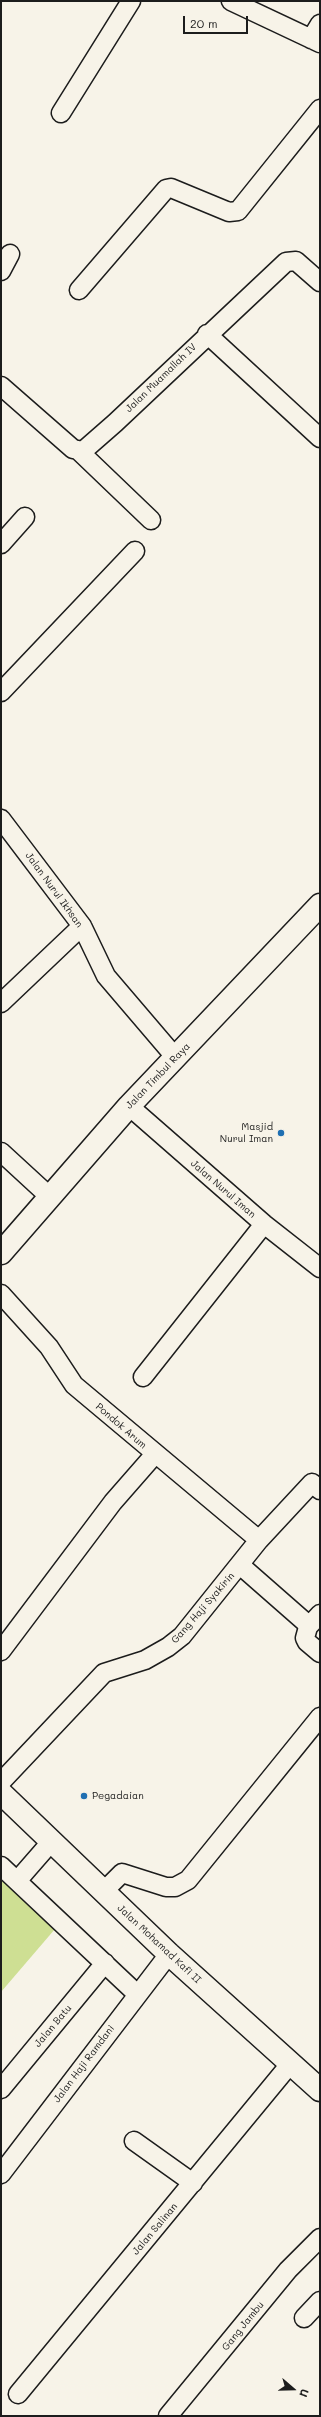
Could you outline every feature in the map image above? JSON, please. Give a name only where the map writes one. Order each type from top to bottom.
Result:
[{"type":"street","points":[[61,113],[131,1]]},
{"type":"street","points":[[231,1],[317,35]]},
{"type":"street","points":[[79,290],[166,189],[171,188],[229,212],[238,211],[320,110]]},
{"type":"street","points":[[1,271],[10,254]]},
{"type":"street","name":"Jalan Muamallah IV","points":[[78,451],[87,449],[207,334],[286,262],[296,261],[320,282]]},
{"type":"street","points":[[207,334],[320,438]]},
{"type":"street","points":[[1,386],[72,449],[78,451],[151,520]]},
{"type":"street","points":[[1,544],[25,517]]},
{"type":"street","points":[[1,692],[135,551]]},
{"type":"street","name":"Jalan Nurul Ikhsan","points":[[1,819],[82,926],[106,976],[176,1058]]},
{"type":"street","name":"Jalan Timbul Raya","points":[[1,1253],[129,1106],[320,905]]},
{"type":"street","points":[[1,1003],[82,926]]},
{"type":"street","name":"Jalan Nurul Iman","points":[[129,1106],[264,1224],[320,1268]]},
{"type":"street","points":[[1,1152],[50,1197]]},
{"type":"street","points":[[144,1377],[264,1224]]},
{"type":"street","name":"Pondok Arum","points":[[1,1294],[49,1347],[74,1384],[155,1454],[259,1540]]},
{"type":"street","points":[[1,1651],[114,1502],[155,1454]]},
{"type":"street","name":"Gang Haji Syakirin","points":[[1,1782],[104,1673],[145,1660],[168,1647],[182,1636],[259,1540],[312,1483],[320,1490]]},
{"type":"street","points":[[240,1565],[305,1622],[314,1621]]},
{"type":"street","points":[[314,1621],[305,1638],[308,1644],[320,1653]]},
{"type":"street","points":[[103,1892],[122,1873],[170,1887],[183,1884],[191,1877],[320,1717]]},
{"type":"street","name":"Jalan Mohamad Kafi II","points":[[1,1793],[45,1849],[103,1892],[287,2068],[319,2087]]},
{"type":"street","points":[[21,1877],[45,1849]]},
{"type":"street","points":[[1,1866],[21,1877],[105,1963],[140,1991]]},
{"type":"street","name":"Jalan Haji Ramdani","points":[[1,2174],[169,1954]]},
{"type":"street","name":"Jalan Batu","points":[[1,2089],[105,1963]]},
{"type":"street","name":"Jalan Salinan","points":[[18,2394],[193,2183],[266,2091],[287,2068]]},
{"type":"street","points":[[134,2141],[193,2183]]},
{"type":"street","name":"Gang Jambu","points":[[168,2416],[288,2270],[320,2238]]},
{"type":"street","points":[[304,2318],[320,2301]]},
{"type":"green space","points":[[10,1862],[67,1915],[1,1992],[1,1874]]},
{"type":"place","name":"Masjid Nurul Iman","points":[[281,1133]]},
{"type":"place","name":"Pegadaian","points":[[84,1796]]}]
